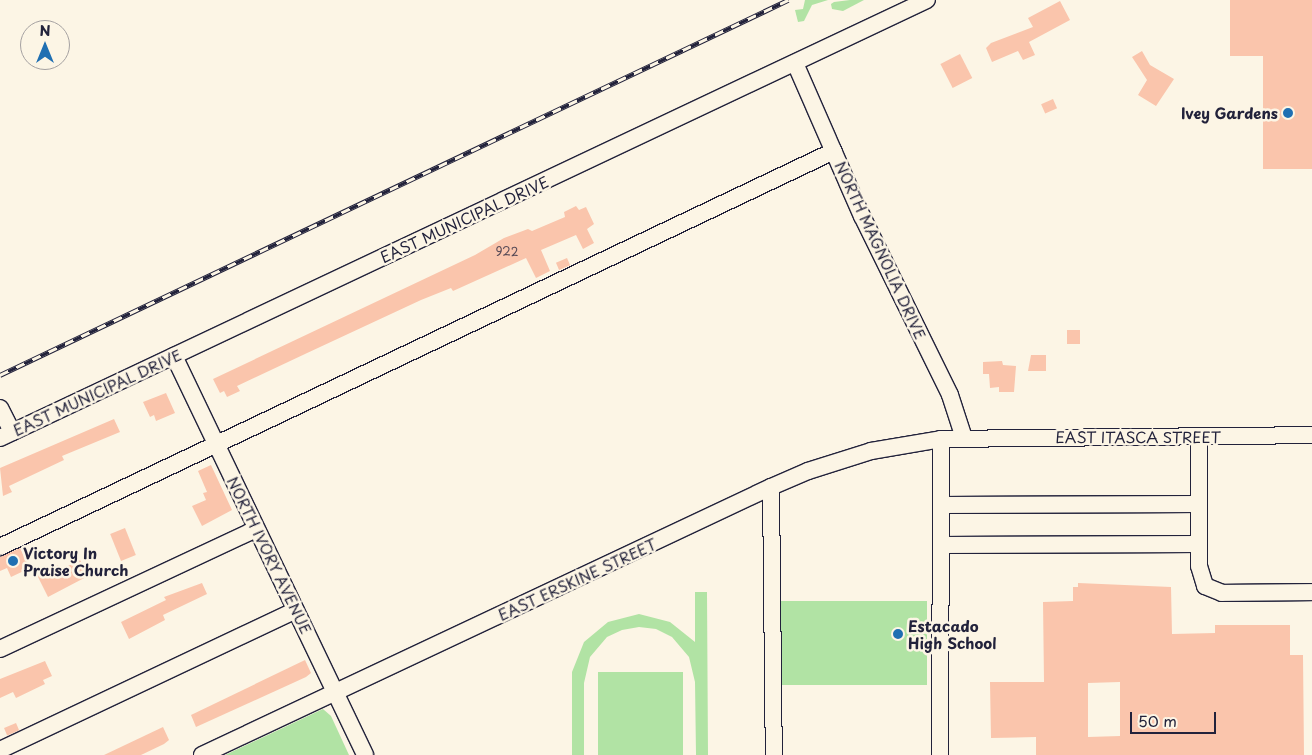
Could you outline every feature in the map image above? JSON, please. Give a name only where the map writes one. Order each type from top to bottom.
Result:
[{"type":"street","name":"EAST MUNICIPAL DRIVE","points":[[6,435],[927,0]]},
{"type":"street","name":"NORTH MAGNOLIA DRIVE","points":[[795,63],[834,151],[950,395],[964,438]]},
{"type":"street","points":[[0,547],[834,151]]},
{"type":"street","name":"NORTH IVORY AVENUE","points":[[174,356],[365,755]]},
{"type":"street","points":[[0,408],[6,435]]},
{"type":"street","points":[[1199,436],[1200,573],[1210,589],[1222,593],[1312,592]]},
{"type":"street","name":"EAST ITASCA STREET","points":[[964,438],[1312,436]]},
{"type":"street","name":"EAST ERSKINE STREET","points":[[202,755],[808,471],[871,451],[941,439],[964,438]]},
{"type":"street","points":[[940,755],[941,439]]},
{"type":"street","points":[[771,487],[774,755]]},
{"type":"street","points":[[941,504],[1199,504]]},
{"type":"street","points":[[0,649],[256,528]]},
{"type":"street","points":[[941,545],[1199,544]]},
{"type":"street","points":[[0,750],[296,610]]},
{"type":"green space","points":[[805,0],[828,0],[812,5],[804,21],[798,22],[795,10],[803,9]]},
{"type":"green space","points":[[864,0],[843,11],[832,9],[831,4],[834,2]]},
{"type":"green space","points":[[695,592],[707,592],[708,755],[696,755],[695,682],[689,657],[672,637],[656,629],[639,627],[622,630],[607,637],[590,657],[584,683],[584,755],[572,755],[572,672],[584,642],[608,622],[639,614],[670,622],[695,642]]},
{"type":"green space","points":[[779,601],[927,601],[927,685],[779,685]]},
{"type":"green space","points":[[598,672],[683,672],[683,755],[598,755]]},
{"type":"green space","points":[[323,709],[331,716],[349,755],[225,755]]},
{"type":"building","name":"Ivey Gardens","points":[[1230,0],[1312,0],[1312,169],[1263,169],[1263,56],[1230,56]]},
{"type":"building","points":[[1060,1],[1070,20],[1029,42],[1035,55],[1023,60],[1018,51],[992,62],[986,48],[991,43],[1033,27],[1028,18]]},
{"type":"building","points":[[1142,51],[1150,65],[1174,79],[1156,106],[1138,95],[1147,80],[1132,57]]},
{"type":"building","points":[[960,54],[972,78],[953,88],[940,64]]},
{"type":"building","points":[[1053,99],[1057,108],[1045,113],[1041,104]]},
{"type":"building","points":[[576,206],[579,210],[586,207],[594,224],[587,229],[594,243],[583,249],[576,235],[541,250],[550,271],[536,278],[526,258],[453,291],[451,288],[421,300],[237,386],[240,391],[227,397],[224,391],[220,393],[213,379],[475,255],[504,238],[528,229],[532,231],[565,217],[564,212]]},
{"type":"building","points":[[567,258],[570,265],[559,270],[556,263]]},
{"type":"building","points":[[1067,330],[1080,330],[1080,344],[1067,344]]},
{"type":"building","points":[[1031,355],[1046,355],[1046,371],[1028,371]]},
{"type":"building","points":[[1002,361],[1003,365],[1016,366],[1014,392],[999,392],[999,387],[990,388],[989,374],[983,374],[983,362]]},
{"type":"building","points":[[166,393],[175,413],[156,421],[154,415],[150,417],[143,402]]},
{"type":"building","points":[[114,419],[120,432],[62,456],[64,460],[9,486],[12,492],[3,496],[0,468]]},
{"type":"building","points":[[211,465],[232,510],[202,526],[192,506],[206,500],[203,493],[207,492],[198,471]]},
{"type":"building","points":[[125,528],[136,555],[121,561],[110,534]]},
{"type":"building","name":"Victory In Praise Church","points":[[20,548],[30,568],[11,577],[7,568],[0,571],[0,557]]},
{"type":"building","points":[[80,560],[88,576],[48,597],[37,575],[58,565],[60,570]]},
{"type":"building","points":[[202,583],[207,594],[163,615],[165,620],[129,639],[121,622],[166,600],[164,597]]},
{"type":"building","name":"Estacado High School","points":[[1078,583],[1171,587],[1172,634],[1215,633],[1215,625],[1290,625],[1290,655],[1303,655],[1304,755],[1036,755],[1036,737],[991,738],[990,682],[1044,682],[1043,602],[1073,601],[1073,587],[1078,587]],"holes":[[[1120,682],[1120,736],[1088,737],[1088,683]]]},
{"type":"building","points":[[305,660],[311,673],[306,677],[196,727],[191,715]]},
{"type":"building","points":[[45,661],[52,676],[43,680],[45,684],[16,698],[13,692],[0,698],[0,679]]},
{"type":"building","points":[[16,723],[19,730],[7,735],[4,728]]},
{"type":"building","points":[[163,727],[169,740],[141,755],[104,755]]},
{"type":"railway","points":[[0,375],[788,0]]},
{"type":"place","name":"Ivey Gardens","points":[[1288,113]]},
{"type":"place","name":"Victory In Praise Church","points":[[13,561]]},
{"type":"place","name":"Estacado High School","points":[[898,634]]}]
